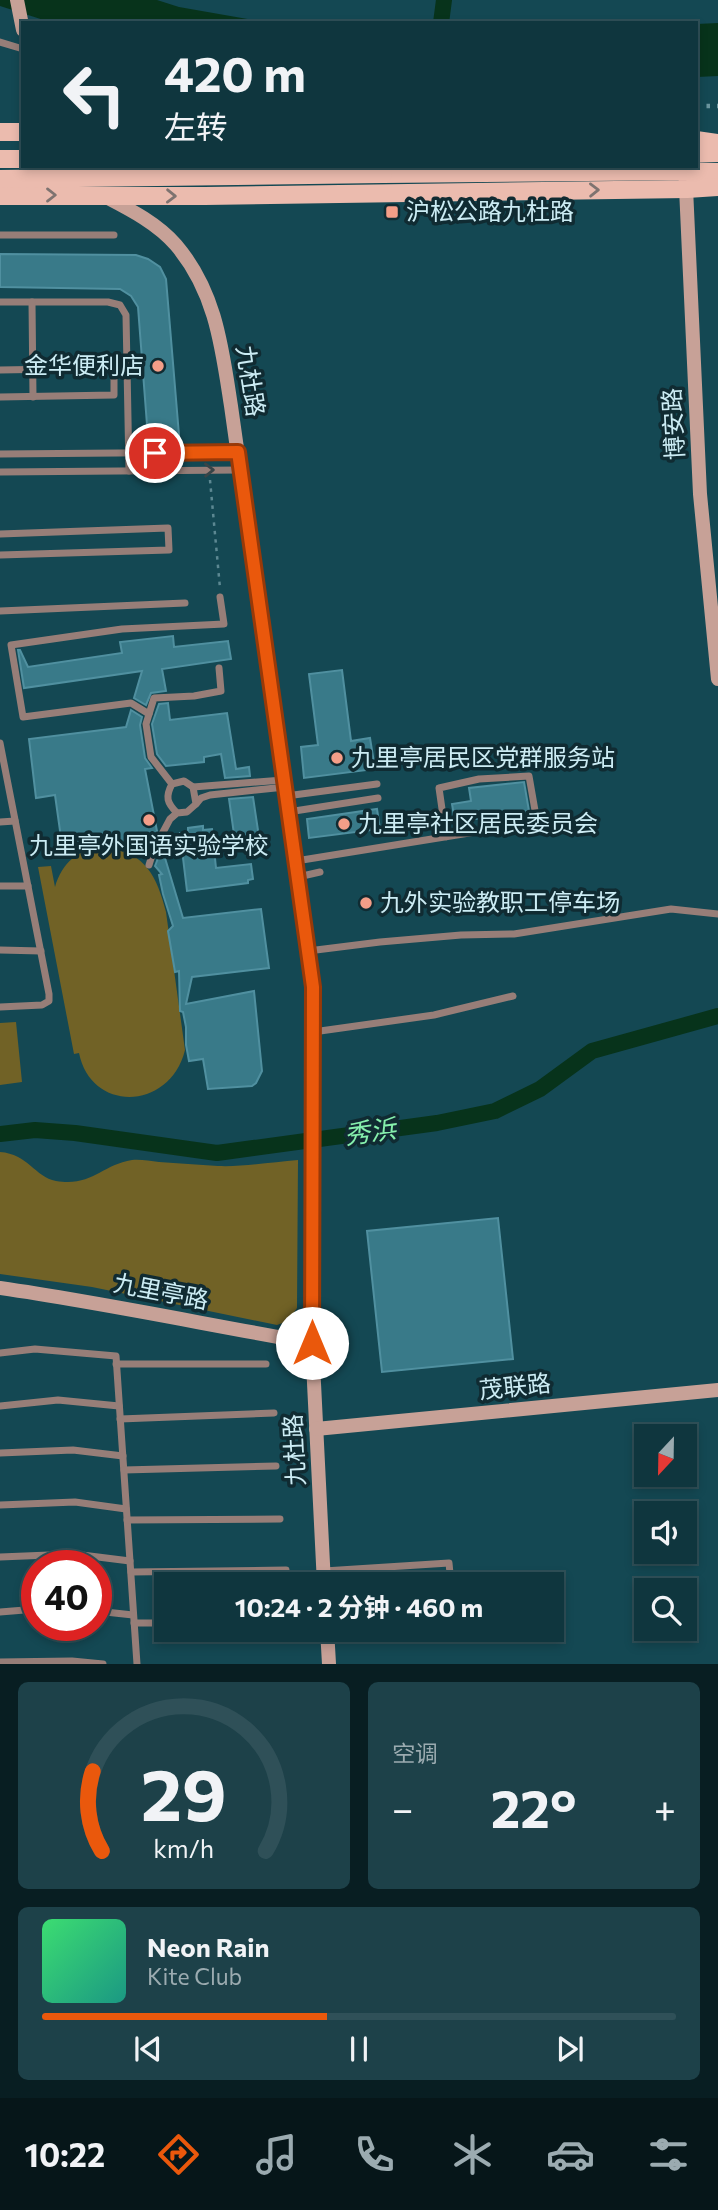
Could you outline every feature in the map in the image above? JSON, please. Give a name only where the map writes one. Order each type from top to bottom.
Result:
[{"type":"main road","points":[[0,132],[21,132]]},
{"type":"main road","points":[[698,140],[718,143]]},
{"type":"main road","points":[[698,153],[718,153]]},
{"type":"main road","points":[[0,159],[21,159]]},
{"type":"main road","points":[[0,196],[205,196],[718,172]]},
{"type":"main road","points":[[0,179],[383,174],[686,175],[718,187]]},
{"type":"street","name":"九杜路","points":[[73,168],[103,195],[140,215],[175,243],[199,278],[219,328],[313,987],[312,1343],[324,1572]]},
{"type":"street","name":"博安路","points":[[686,175],[700,494],[718,679]]},
{"type":"street","name":"九里亭路","points":[[0,1288],[104,1303],[206,1325],[312,1343]]},
{"type":"street","name":"茂联路","points":[[316,1429],[718,1390]]},
{"type":"street","points":[[328,1642],[329,1664]]},
{"type":"lane","points":[[0,42],[21,48]]},
{"type":"lane","points":[[0,235],[114,235]]},
{"type":"lane","points":[[0,302],[108,302],[120,305],[126,315],[129,471]]},
{"type":"lane","points":[[32,302],[33,397]]},
{"type":"lane","points":[[0,370],[114,368],[114,395],[0,397]]},
{"type":"lane","points":[[0,454],[238,452]]},
{"type":"lane","points":[[0,472],[240,470]]},
{"type":"lane","points":[[0,534],[168,528],[169,550],[0,555]]},
{"type":"lane","points":[[149,714],[131,703],[23,717],[11,645],[122,629],[224,624],[220,597]]},
{"type":"lane","points":[[0,611],[185,603]]},
{"type":"lane","points":[[172,784],[152,757],[146,724],[155,698],[222,691],[219,668]]},
{"type":"lane","points":[[0,743],[49,1001],[43,1005],[0,1007]]},
{"type":"lane","points":[[295,861],[446,837],[537,822],[529,776],[479,779],[439,788],[446,837]]},
{"type":"lane","points":[[177,813],[168,804],[167,794],[172,784],[184,781],[193,788],[377,784]]},
{"type":"lane","points":[[149,865],[170,819],[177,813],[187,812],[201,798],[285,787]]},
{"type":"lane","points":[[193,788],[196,804]]},
{"type":"lane","points":[[288,812],[378,798]]},
{"type":"lane","points":[[0,822],[15,821]]},
{"type":"lane","points":[[297,877],[320,872]]},
{"type":"lane","points":[[0,886],[28,886]]},
{"type":"lane","points":[[308,951],[461,935],[514,934],[671,909],[718,914]]},
{"type":"lane","points":[[0,950],[41,951]]},
{"type":"lane","points":[[313,1032],[434,1016],[513,996]]},
{"type":"lane","points":[[0,1353],[35,1349],[116,1356],[137,1664]]},
{"type":"lane","points":[[116,1364],[266,1364]]},
{"type":"lane","points":[[0,1406],[58,1399],[119,1406]]},
{"type":"lane","points":[[120,1419],[274,1413]]},
{"type":"lane","points":[[0,1453],[73,1450],[123,1456]]},
{"type":"lane","points":[[124,1470],[276,1466]]},
{"type":"lane","points":[[0,1505],[75,1502],[126,1508]]},
{"type":"lane","points":[[127,1520],[280,1519]]},
{"type":"lane","points":[[0,1557],[74,1554],[130,1561]]},
{"type":"lane","points":[[369,1572],[449,1563],[450,1572]]},
{"type":"lane","points":[[131,1572],[286,1570]]},
{"type":"lane","points":[[0,1612],[21,1610]]},
{"type":"lane","points":[[112,1614],[154,1622]]},
{"type":"lane","points":[[0,1662],[72,1661],[103,1664]]},
{"type":"path","points":[[209,470],[220,597]]},
{"type":"shaded area","points":[[0,0],[157,0],[179,7],[259,21],[47,21],[0,6]]},
{"type":"shaded area","points":[[718,23],[718,76],[698,77],[698,24]]},
{"type":"shaded area","points":[[106,848],[131,855],[148,868],[154,877],[166,912],[185,1050],[177,1070],[164,1085],[148,1094],[131,1097],[114,1095],[99,1086],[86,1073],[79,1053],[74,1054],[38,867],[51,866],[55,887],[62,870],[73,858],[88,850]]},
{"type":"shaded area","points":[[16,1022],[22,1082],[0,1085],[0,1023]]},
{"type":"shaded area","points":[[0,1152],[18,1157],[49,1179],[68,1182],[88,1178],[132,1160],[228,1166],[298,1160],[297,1308],[288,1321],[277,1325],[92,1287],[0,1274]]},
{"type":"building","points":[[0,254],[136,255],[160,267],[166,279],[179,435],[148,438],[138,307],[131,296],[120,289],[0,287]]},
{"type":"building","points":[[173,636],[174,647],[228,641],[231,659],[162,669],[166,691],[151,693],[146,705],[134,698],[142,671],[24,688],[18,650],[28,667],[122,653],[120,642]]},
{"type":"building","points":[[342,670],[351,741],[370,738],[375,769],[304,778],[301,747],[318,745],[309,674]]},
{"type":"building","points":[[168,703],[170,720],[227,713],[236,769],[249,767],[250,776],[225,778],[221,754],[204,757],[204,762],[166,766],[157,754],[152,724],[159,704]]},
{"type":"building","points":[[131,710],[142,717],[140,725],[145,758],[152,768],[145,769],[157,831],[145,857],[124,845],[100,843],[85,846],[69,856],[62,845],[55,795],[36,798],[29,739],[126,727]]},
{"type":"building","points":[[524,782],[529,811],[455,822],[452,804],[471,801],[469,788]]},
{"type":"building","points":[[253,797],[259,837],[235,841],[229,799]]},
{"type":"building","name":"九里亭社区居民委员会","points":[[377,809],[380,829],[309,838],[307,819]]},
{"type":"building","points":[[203,826],[203,830],[212,829],[216,868],[251,864],[253,879],[248,880],[248,883],[187,891],[180,833],[188,832],[188,828]]},
{"type":"building","points":[[162,848],[183,918],[261,909],[269,968],[192,977],[186,1004],[254,991],[262,1071],[252,1086],[208,1089],[203,1059],[189,1061],[186,1027],[183,1012],[180,1011],[179,971],[175,972],[168,931],[173,926],[163,894],[159,875],[162,874],[155,866]]},
{"type":"building","points":[[498,1218],[513,1359],[382,1372],[367,1231]]},
{"type":"waterway","points":[[441,21],[444,0]]},
{"type":"waterway","name":"秀浜","points":[[0,1134],[35,1130],[75,1133],[217,1153],[437,1123],[495,1111],[540,1089],[592,1051],[718,1016]]},
{"type":"railway","points":[[698,106],[718,106]]},
{"type":"place","name":"沪松公路九杜路","points":[[392,212]]},
{"type":"place","name":"金华便利店","points":[[158,366]]},
{"type":"place","name":"九里亭居民区党群服务站","points":[[337,758]]},
{"type":"place","name":"九里亭外国语实验学校","points":[[149,820]]},
{"type":"place","name":"九里亭社区居民委员会","points":[[344,824]]},
{"type":"place","name":"九外实验教职工停车场","points":[[366,903]]},
{"type":"route","points":[[155,453],[238,452],[313,987],[312,1343]]}]
